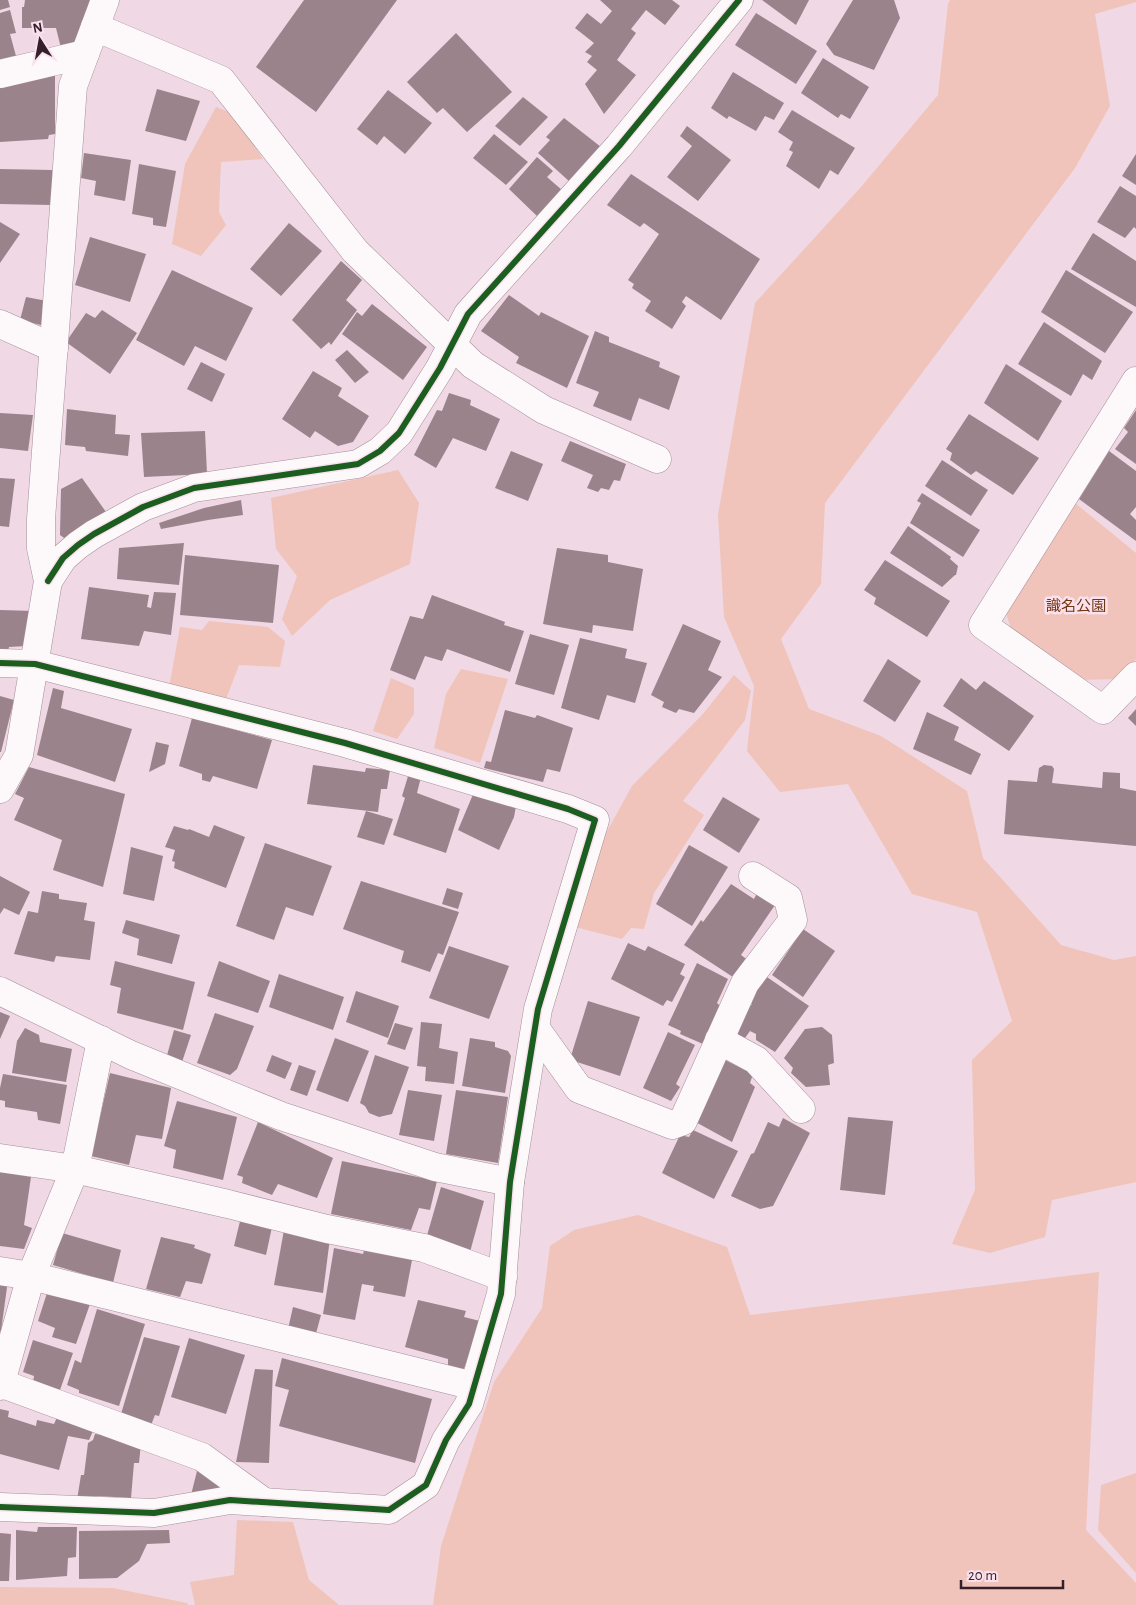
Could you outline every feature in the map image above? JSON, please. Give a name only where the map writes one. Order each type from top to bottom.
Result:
[{"type":"street","points":[[0,788],[19,755],[48,581],[42,548],[41,527],[73,86],[105,0]]},
{"type":"street","points":[[48,581],[63,558],[78,545],[143,507],[194,488],[358,464],[380,451],[399,433],[440,368],[468,314],[619,146],[739,0]]},
{"type":"street","points":[[95,26],[220,80],[355,251],[426,318],[451,346],[473,365],[544,410],[657,459]]},
{"type":"street","points":[[0,74],[85,54]]},
{"type":"street","points":[[0,324],[54,348]]},
{"type":"street","points":[[1136,381],[983,625],[1103,710],[1136,676]]},
{"type":"street","points":[[0,663],[35,664],[345,743],[568,809],[595,820],[538,1009],[510,1182],[501,1294],[469,1404],[446,1440],[426,1486],[389,1510],[230,1500],[154,1513],[0,1507]]},
{"type":"street","points":[[536,1029],[579,1089],[672,1125],[683,1120],[745,983],[793,920],[788,898],[753,876]]},
{"type":"street","points":[[0,992],[131,1055],[281,1116],[435,1167],[510,1182]]},
{"type":"street","points":[[101,1040],[75,1169],[31,1276],[0,1384],[202,1458],[264,1502]]},
{"type":"street","points":[[719,1040],[756,1060],[801,1109]]},
{"type":"street","points":[[0,1158],[75,1169],[228,1204],[327,1230],[424,1248],[502,1277]]},
{"type":"street","points":[[0,1271],[31,1276],[474,1386]]},
{"type":"green space","points":[[950,0],[1136,0],[1136,2],[1095,14],[1110,106],[1075,168],[825,503],[821,584],[781,639],[809,709],[881,736],[967,791],[983,858],[1061,945],[1114,960],[1136,956],[1136,1182],[1052,1200],[1045,1237],[990,1253],[952,1244],[975,1190],[972,1060],[1012,1021],[977,912],[912,894],[848,784],[780,792],[747,751],[754,686],[724,617],[718,515],[755,303],[861,187],[938,95]]},
{"type":"green space","points":[[216,107],[234,114],[263,159],[221,162],[219,212],[226,225],[201,256],[172,244],[185,164]]},
{"type":"green space","points":[[398,470],[419,503],[410,564],[330,600],[292,636],[282,619],[297,576],[276,549],[271,498]]},
{"type":"green space","name":"識名公園","points":[[1075,503],[1136,553],[1136,659],[1117,679],[1079,680],[1014,638],[1004,607]]},
{"type":"green space","points":[[209,621],[268,627],[285,641],[280,667],[239,665],[226,699],[169,688],[180,627],[202,630]]},
{"type":"green space","points":[[461,669],[508,679],[480,763],[434,748],[446,694]]},
{"type":"green space","points":[[734,675],[751,691],[745,720],[683,801],[704,815],[654,893],[644,929],[631,928],[622,939],[575,927],[595,853],[632,786],[703,714]]},
{"type":"green space","points":[[391,678],[414,688],[414,714],[397,739],[373,731]]},
{"type":"green space","points":[[638,1215],[727,1247],[750,1315],[1099,1272],[1086,1530],[1136,1583],[1136,1605],[433,1605],[441,1546],[494,1382],[542,1308],[550,1246],[574,1230]]},
{"type":"green space","points":[[1136,1473],[1136,1573],[1098,1530],[1101,1485]]},
{"type":"green space","points":[[237,1520],[293,1522],[309,1580],[339,1605],[195,1605],[190,1582],[234,1575]]},
{"type":"green space","points":[[0,1587],[113,1588],[187,1603],[188,1605],[0,1605]]},
{"type":"building","points":[[0,0],[8,0],[10,7],[0,10]]},
{"type":"building","points":[[25,0],[95,0],[76,49],[62,52],[56,28],[22,28],[22,7],[24,7]]},
{"type":"building","points":[[304,0],[397,0],[316,112],[256,67]]},
{"type":"building","points":[[600,0],[672,0],[680,6],[665,25],[646,10],[631,29],[636,33],[617,60],[636,75],[604,114],[585,84],[597,70],[587,62],[592,56],[585,52],[594,43],[575,28],[587,13],[601,24],[612,11]]},
{"type":"building","points":[[762,0],[809,0],[796,25]]},
{"type":"building","points":[[853,0],[894,0],[900,18],[874,70],[834,55],[826,44]]},
{"type":"building","points":[[10,10],[16,33],[10,34],[16,56],[0,61],[0,13]]},
{"type":"building","points":[[756,13],[817,51],[796,84],[735,45]]},
{"type":"building","points":[[456,33],[512,92],[467,132],[443,108],[437,113],[407,82]]},
{"type":"building","points":[[823,58],[869,87],[850,119],[841,114],[838,118],[801,93]]},
{"type":"building","points":[[733,72],[784,103],[774,120],[765,116],[756,131],[729,116],[727,119],[711,108]]},
{"type":"building","points":[[55,73],[55,134],[49,135],[48,139],[0,142],[0,86]]},
{"type":"building","points":[[157,89],[200,101],[186,141],[145,131]]},
{"type":"building","points":[[388,90],[432,123],[405,154],[384,136],[377,145],[357,129]]},
{"type":"building","points":[[523,97],[548,117],[520,146],[495,126]]},
{"type":"building","points":[[792,110],[855,148],[838,175],[830,170],[819,189],[786,166],[793,152],[789,150],[793,142],[778,132]]},
{"type":"building","points":[[564,118],[601,147],[570,182],[538,153],[550,140],[546,137]]},
{"type":"building","points":[[687,126],[731,160],[698,201],[667,177],[692,146],[680,136]]},
{"type":"building","points":[[494,134],[528,162],[506,185],[473,158]]},
{"type":"building","points":[[84,153],[131,160],[125,201],[94,195],[96,181],[81,178]]},
{"type":"building","points":[[1136,154],[1136,185],[1122,176]]},
{"type":"building","points":[[537,157],[553,171],[547,177],[563,191],[538,217],[509,189]]},
{"type":"building","points":[[139,164],[176,171],[166,227],[153,225],[153,218],[132,214]]},
{"type":"building","points":[[0,169],[52,170],[52,205],[0,204]]},
{"type":"building","points":[[631,174],[760,259],[721,320],[686,296],[682,302],[686,306],[672,329],[645,311],[651,301],[632,288],[634,284],[628,280],[659,234],[644,223],[640,227],[607,205]]},
{"type":"building","points":[[1120,186],[1136,196],[1136,229],[1134,227],[1125,238],[1097,222]]},
{"type":"building","points":[[0,222],[20,234],[0,263]]},
{"type":"building","points":[[289,223],[322,251],[281,296],[250,269]]},
{"type":"building","points":[[1093,233],[1136,261],[1136,307],[1071,269]]},
{"type":"building","points":[[90,237],[146,254],[130,302],[75,285]]},
{"type":"building","points":[[341,261],[362,280],[346,300],[357,310],[331,345],[329,342],[321,349],[292,320]]},
{"type":"building","points":[[172,270],[253,308],[226,361],[195,346],[184,366],[136,340]]},
{"type":"building","points":[[1066,270],[1133,312],[1105,353],[1041,312]]},
{"type":"building","points":[[509,295],[539,316],[541,312],[589,336],[567,388],[516,363],[519,357],[481,331]]},
{"type":"building","points":[[26,297],[47,301],[41,325],[20,320]]},
{"type":"building","points":[[372,304],[427,347],[403,380],[342,334],[357,312],[362,316]]},
{"type":"building","points":[[102,310],[137,333],[110,374],[66,342],[86,313],[95,318]]},
{"type":"building","points":[[1044,322],[1102,361],[1092,380],[1083,374],[1071,396],[1018,364]]},
{"type":"building","points":[[595,331],[609,337],[609,342],[660,362],[659,367],[680,376],[669,410],[639,398],[631,421],[593,406],[599,392],[576,383]]},
{"type":"building","points":[[347,350],[369,372],[355,383],[335,360]]},
{"type":"building","points":[[201,362],[225,374],[212,402],[187,389]]},
{"type":"building","points":[[1006,364],[1062,401],[1038,441],[984,403]]},
{"type":"building","points":[[313,371],[342,388],[338,396],[369,416],[353,442],[338,446],[315,431],[310,438],[282,419]]},
{"type":"building","points":[[449,393],[471,400],[470,405],[500,419],[486,451],[453,438],[436,468],[414,455],[437,410],[442,411]]},
{"type":"building","points":[[67,409],[116,415],[115,434],[130,435],[128,456],[86,451],[85,447],[65,445]]},
{"type":"building","points":[[1136,410],[1136,464],[1115,449],[1128,432],[1124,428]]},
{"type":"building","points":[[0,413],[33,415],[28,451],[0,448]]},
{"type":"building","points":[[969,414],[1039,458],[1013,495],[976,471],[971,475],[950,460],[952,453],[946,449]]},
{"type":"building","points":[[205,431],[207,474],[144,477],[141,433]]},
{"type":"building","points":[[570,441],[626,464],[620,481],[614,480],[609,490],[601,488],[598,492],[587,488],[593,475],[561,461]]},
{"type":"building","points":[[511,451],[543,464],[528,501],[495,488]]},
{"type":"building","points":[[1109,451],[1136,471],[1136,507],[1130,514],[1136,520],[1136,541],[1079,499]]},
{"type":"building","points":[[942,460],[988,490],[971,516],[925,486]]},
{"type":"building","points":[[0,478],[15,479],[9,527],[0,526]]},
{"type":"building","points":[[82,478],[106,512],[67,540],[60,535],[61,489]]},
{"type":"building","points":[[922,493],[980,530],[963,557],[910,523],[921,503],[917,501]]},
{"type":"building","points":[[241,500],[243,515],[161,529],[159,523],[204,508]]},
{"type":"building","points":[[908,526],[951,557],[950,559],[958,566],[956,575],[942,587],[890,553]]},
{"type":"building","points":[[184,543],[179,585],[117,579],[119,548]]},
{"type":"building","points":[[557,548],[608,555],[608,562],[643,569],[633,631],[593,625],[592,633],[543,624]]},
{"type":"building","points":[[185,555],[279,565],[273,623],[180,615]]},
{"type":"building","points":[[885,560],[950,601],[927,637],[874,604],[876,598],[864,590]]},
{"type":"building","points":[[89,587],[149,595],[147,607],[151,608],[154,592],[176,593],[171,635],[144,631],[139,646],[81,639]]},
{"type":"building","points":[[432,595],[505,622],[504,625],[524,631],[510,672],[447,649],[442,661],[425,656],[415,680],[390,670],[410,616],[423,619]]},
{"type":"building","points":[[0,610],[34,611],[26,646],[9,647],[7,654],[0,653]]},
{"type":"building","points":[[683,624],[721,641],[708,670],[722,677],[694,713],[679,709],[676,713],[662,707],[664,702],[651,695]]},
{"type":"building","points":[[530,634],[569,645],[554,695],[515,684]]},
{"type":"building","points":[[580,638],[627,649],[625,658],[647,663],[635,703],[607,695],[599,720],[561,708]]},
{"type":"building","points":[[888,659],[921,681],[895,722],[863,701]]},
{"type":"building","points":[[961,678],[976,690],[984,681],[1034,716],[1009,751],[943,706]]},
{"type":"building","points":[[53,688],[64,691],[61,708],[132,729],[115,782],[37,755]]},
{"type":"building","points":[[0,696],[14,700],[1,752],[0,752]]},
{"type":"building","points":[[1136,709],[1136,726],[1128,718]]},
{"type":"building","points":[[505,710],[535,718],[537,715],[573,728],[560,772],[547,769],[543,782],[484,768],[486,761],[491,762]]},
{"type":"building","points":[[927,712],[959,727],[954,740],[981,754],[971,775],[913,749]]},
{"type":"building","points":[[192,718],[272,740],[257,789],[213,776],[210,782],[202,780],[202,774],[179,766]]},
{"type":"building","points":[[156,742],[169,745],[165,764],[149,772]]},
{"type":"building","points":[[313,765],[365,772],[366,768],[390,770],[387,789],[381,789],[378,812],[307,804]]},
{"type":"building","points":[[1044,765],[1052,766],[1054,769],[1052,783],[1102,788],[1103,772],[1120,773],[1120,788],[1136,791],[1136,846],[1004,834],[1008,780],[1037,782],[1039,768]]},
{"type":"building","points":[[29,767],[125,794],[103,887],[53,870],[62,840],[14,820],[24,798],[15,794]]},
{"type":"building","points":[[409,773],[421,777],[417,793],[460,809],[446,853],[393,835],[405,798],[402,796]]},
{"type":"building","points":[[474,792],[516,806],[514,817],[499,850],[458,830]]},
{"type":"building","points":[[723,797],[760,819],[739,853],[703,830]]},
{"type":"building","points":[[366,811],[393,819],[384,845],[357,837]]},
{"type":"building","points":[[214,825],[245,837],[226,888],[174,868],[175,862],[172,861],[175,850],[165,847],[174,826],[189,829],[209,837]]},
{"type":"building","points":[[265,843],[332,866],[313,916],[286,907],[274,940],[236,926]]},
{"type":"building","points":[[689,845],[728,867],[692,926],[656,904]]},
{"type":"building","points":[[131,847],[163,856],[154,901],[123,894]]},
{"type":"building","points":[[0,876],[30,892],[19,915],[4,908],[0,914]]},
{"type":"building","points":[[361,881],[459,912],[443,955],[438,953],[430,972],[401,962],[404,951],[343,929]]},
{"type":"building","points":[[731,884],[754,899],[757,893],[775,905],[741,955],[749,961],[736,979],[684,945],[701,920],[703,922]]},
{"type":"building","points":[[447,888],[463,893],[458,909],[442,904]]},
{"type":"building","points":[[42,891],[59,894],[59,899],[87,903],[84,920],[95,922],[90,960],[56,956],[54,962],[14,954],[28,911],[38,913]]},
{"type":"building","points":[[126,920],[180,935],[172,964],[137,955],[139,939],[122,933]]},
{"type":"building","points":[[803,929],[835,951],[803,997],[772,975]]},
{"type":"building","points":[[628,943],[645,951],[648,946],[685,964],[680,974],[685,977],[672,1002],[667,1000],[663,1006],[611,979]]},
{"type":"building","points":[[449,946],[509,966],[489,1019],[429,998]]},
{"type":"building","points":[[115,961],[195,982],[183,1030],[117,1013],[121,988],[110,985]]},
{"type":"building","points":[[219,961],[270,981],[258,1013],[207,996]]},
{"type":"building","points":[[697,963],[728,979],[717,1003],[722,1008],[703,1044],[680,1034],[681,1031],[668,1025]]},
{"type":"building","points":[[279,974],[344,997],[333,1030],[269,1007]]},
{"type":"building","points":[[764,975],[809,1006],[775,1052],[756,1040],[756,1034],[750,1031],[745,1038],[734,1033],[742,1014],[752,1004],[748,1001]]},
{"type":"building","points":[[356,991],[399,1006],[388,1038],[346,1022]]},
{"type":"building","points":[[588,1001],[640,1017],[620,1076],[574,1061],[571,1056]]},
{"type":"building","points":[[0,1012],[10,1016],[0,1039]]},
{"type":"building","points":[[215,1013],[254,1026],[237,1069],[230,1075],[197,1063]]},
{"type":"building","points":[[421,1022],[442,1024],[439,1048],[458,1052],[454,1084],[425,1081],[426,1067],[417,1066]]},
{"type":"building","points":[[395,1023],[413,1028],[405,1050],[387,1044]]},
{"type":"building","points":[[822,1027],[832,1035],[834,1063],[828,1065],[830,1085],[806,1087],[791,1073],[793,1068],[784,1058],[805,1029]]},
{"type":"building","points":[[25,1028],[39,1035],[40,1042],[72,1049],[66,1082],[12,1073],[17,1041]]},
{"type":"building","points":[[174,1030],[191,1035],[181,1065],[166,1059]]},
{"type":"building","points":[[668,1032],[695,1045],[676,1084],[680,1087],[671,1101],[643,1088]]},
{"type":"building","points":[[335,1038],[369,1051],[348,1102],[316,1090]]},
{"type":"building","points":[[470,1038],[495,1042],[495,1047],[508,1051],[511,1056],[505,1093],[462,1086]]},
{"type":"building","points":[[272,1055],[292,1063],[285,1079],[266,1071]]},
{"type":"building","points":[[375,1055],[409,1067],[392,1114],[379,1117],[369,1113],[365,1106],[360,1103]]},
{"type":"building","points":[[725,1060],[753,1074],[750,1083],[755,1087],[732,1142],[692,1120]]},
{"type":"building","points":[[299,1065],[316,1071],[307,1096],[290,1090]]},
{"type":"building","points":[[110,1073],[171,1088],[162,1139],[136,1135],[129,1165],[91,1156]]},
{"type":"building","points":[[3,1074],[67,1085],[60,1124],[38,1120],[37,1112],[5,1107],[5,1101],[0,1100]]},
{"type":"building","points":[[408,1090],[442,1095],[434,1141],[399,1135]]},
{"type":"building","points":[[456,1090],[508,1097],[498,1163],[446,1154]]},
{"type":"building","points":[[177,1101],[237,1117],[223,1180],[173,1168],[176,1150],[164,1146]]},
{"type":"building","points":[[848,1117],[893,1121],[885,1195],[840,1190]]},
{"type":"building","points":[[783,1118],[810,1133],[773,1206],[760,1209],[731,1196],[768,1122],[779,1127]]},
{"type":"building","points":[[258,1122],[333,1158],[317,1198],[278,1184],[272,1195],[242,1183],[243,1177],[237,1175]]},
{"type":"building","points":[[693,1130],[738,1151],[714,1199],[662,1173],[680,1135],[689,1137]]},
{"type":"building","points":[[342,1161],[437,1181],[430,1210],[419,1208],[411,1230],[331,1214]]},
{"type":"building","points":[[0,1170],[31,1177],[24,1225],[32,1228],[24,1249],[0,1246]]},
{"type":"building","points":[[441,1187],[484,1201],[470,1252],[426,1239]]},
{"type":"building","points":[[241,1217],[272,1227],[266,1255],[234,1246]]},
{"type":"building","points":[[284,1230],[330,1238],[323,1293],[274,1285]]},
{"type":"building","points":[[62,1233],[121,1250],[113,1283],[53,1265]]},
{"type":"building","points":[[161,1237],[195,1245],[194,1248],[211,1254],[202,1284],[186,1281],[180,1297],[146,1289]]},
{"type":"building","points":[[365,1247],[413,1255],[405,1297],[373,1291],[374,1286],[362,1284],[355,1320],[323,1314],[334,1248],[363,1254]]},
{"type":"building","points":[[0,1279],[8,1280],[1,1331],[0,1331]]},
{"type":"building","points":[[47,1293],[90,1304],[76,1344],[52,1337],[55,1328],[38,1321]]},
{"type":"building","points":[[418,1300],[466,1311],[464,1317],[480,1321],[464,1369],[448,1366],[448,1359],[405,1347]]},
{"type":"building","points":[[293,1307],[321,1315],[315,1337],[288,1329]]},
{"type":"building","points":[[97,1309],[145,1324],[119,1406],[79,1393],[79,1390],[67,1385],[75,1360],[81,1363]]},
{"type":"building","points":[[144,1337],[180,1346],[159,1416],[155,1415],[151,1425],[121,1414]]},
{"type":"building","points":[[189,1338],[245,1355],[226,1414],[171,1397]]},
{"type":"building","points":[[33,1340],[73,1353],[60,1390],[33,1382],[34,1376],[23,1372]]},
{"type":"building","points":[[282,1358],[432,1399],[415,1463],[279,1426],[289,1390],[275,1386]]},
{"type":"building","points":[[255,1369],[273,1370],[269,1463],[236,1462]]},
{"type":"building","points":[[0,1409],[9,1411],[8,1417],[36,1426],[37,1420],[54,1424],[59,1413],[96,1424],[89,1440],[68,1436],[59,1470],[0,1454]]},
{"type":"building","points":[[95,1434],[122,1437],[141,1443],[139,1463],[134,1463],[131,1498],[97,1496],[95,1501],[77,1500],[81,1475],[84,1475],[88,1443],[93,1440]]},
{"type":"building","points":[[198,1467],[220,1478],[218,1491],[191,1495]]},
{"type":"building","points":[[38,1527],[77,1527],[76,1557],[68,1558],[67,1576],[16,1580],[16,1530],[37,1532]]},
{"type":"building","points":[[169,1530],[170,1543],[147,1544],[139,1561],[117,1578],[79,1579],[79,1531]]},
{"type":"building","points":[[0,1533],[11,1534],[9,1581],[0,1581]]},
{"type":"cycle path","points":[[48,581],[63,558],[78,545],[143,507],[194,488],[358,464],[380,451],[399,433],[440,368],[468,314],[619,146],[739,0]]},
{"type":"cycle path","points":[[0,663],[35,664],[345,743],[568,809],[595,820],[538,1009],[510,1182],[501,1294],[469,1404],[446,1440],[426,1485],[389,1510],[230,1500],[154,1513],[0,1507]]}]
